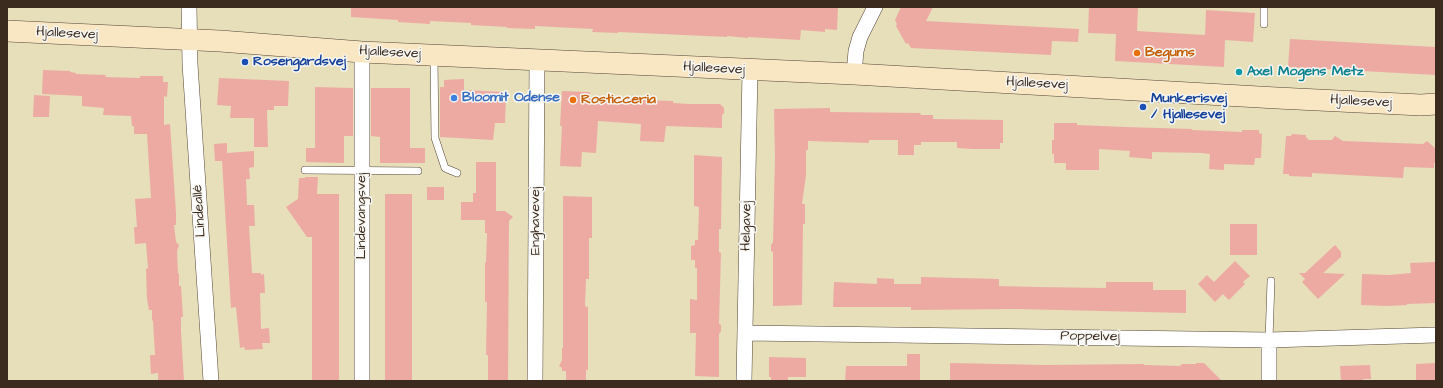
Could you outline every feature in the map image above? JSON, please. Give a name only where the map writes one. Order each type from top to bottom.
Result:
[{"type":"street","points":[[189,7],[189,40]]},
{"type":"street","points":[[854,74],[856,52],[860,37],[875,7]]},
{"type":"street","name":"Hjallesevej","points":[[7,31],[220,41],[362,52],[854,74],[1431,105]]},
{"type":"street","name":"Lindeallé","points":[[189,40],[211,381]]},
{"type":"street","name":"Lindevangsvej","points":[[362,52],[362,381]]},
{"type":"street","name":"Enghavevej","points":[[535,381],[537,60]]},
{"type":"street","name":"Helgavej","points":[[744,381],[750,70]]},
{"type":"street","name":"Poppelvej","points":[[745,333],[1269,340],[1436,335]]},
{"type":"street","points":[[1269,340],[1269,381]]},
{"type":"lane","points":[[1264,7],[1264,24]]},
{"type":"lane","points":[[434,55],[435,138],[445,168],[457,173]]},
{"type":"lane","points":[[305,170],[418,171]]},
{"type":"lane","points":[[1269,340],[1271,281]]},
{"type":"building","points":[[351,7],[838,7],[837,30],[825,29],[825,32],[801,30],[800,40],[592,32],[593,29],[535,26],[535,29],[507,28],[471,25],[471,23],[430,21],[430,24],[398,22],[398,20],[351,17]]},
{"type":"building","points":[[901,7],[933,7],[926,21],[1079,29],[1078,42],[1052,41],[1051,55],[911,48],[908,43],[906,44],[896,26],[897,24],[895,20]]},
{"type":"building","points":[[1089,7],[1138,7],[1137,31],[1205,35],[1206,10],[1255,13],[1253,42],[1225,40],[1224,67],[1115,61],[1116,34],[1088,33]]},
{"type":"building","points":[[1290,39],[1436,47],[1436,75],[1288,67]]},
{"type":"building","points":[[43,70],[70,71],[76,74],[106,75],[105,77],[140,78],[140,76],[163,76],[163,82],[168,82],[167,97],[164,96],[164,125],[170,124],[176,213],[176,225],[174,225],[176,242],[179,245],[177,251],[178,274],[179,273],[179,286],[181,286],[183,317],[181,317],[181,331],[184,381],[158,381],[158,373],[151,374],[150,355],[155,355],[152,310],[149,310],[147,299],[146,269],[148,268],[146,243],[135,244],[134,227],[137,227],[135,199],[151,198],[147,134],[134,134],[134,126],[132,126],[131,116],[103,115],[104,108],[82,106],[82,96],[42,94]]},
{"type":"building","points":[[219,78],[289,81],[288,106],[274,106],[274,110],[267,110],[268,147],[254,147],[254,118],[230,118],[231,106],[217,105]]},
{"type":"building","points":[[464,79],[464,90],[506,92],[505,123],[495,123],[493,140],[440,137],[440,87],[444,87],[444,80]]},
{"type":"building","points":[[315,87],[353,88],[353,136],[344,136],[344,163],[306,162],[306,148],[315,148]]},
{"type":"building","points":[[371,88],[410,88],[410,148],[425,148],[425,163],[380,163],[380,137],[371,136]]},
{"type":"building","points":[[562,91],[590,92],[590,98],[673,101],[673,103],[690,104],[720,104],[724,108],[724,113],[722,115],[722,128],[666,126],[664,142],[640,141],[641,124],[598,121],[596,153],[582,152],[581,167],[560,166]]},
{"type":"building","points":[[34,95],[50,96],[49,117],[33,117]]},
{"type":"building","points":[[830,108],[830,112],[920,113],[921,115],[933,115],[933,119],[1003,120],[1003,143],[1000,143],[1000,149],[972,149],[957,148],[957,142],[921,142],[921,145],[914,145],[914,155],[898,155],[898,140],[869,140],[869,143],[808,141],[808,150],[806,150],[806,175],[802,204],[805,204],[805,224],[803,224],[802,305],[773,306],[773,252],[771,251],[771,245],[773,242],[775,158],[774,109]]},
{"type":"building","points":[[1054,123],[1242,132],[1242,130],[1259,130],[1259,133],[1262,134],[1261,158],[1255,158],[1254,165],[1224,164],[1224,170],[1209,169],[1210,154],[1152,152],[1152,159],[1129,157],[1130,151],[1099,149],[1099,170],[1066,170],[1066,163],[1054,163],[1054,154],[1052,154],[1052,140],[1054,140]]},
{"type":"building","points":[[1292,134],[1306,135],[1308,140],[1332,140],[1335,136],[1343,141],[1423,144],[1427,141],[1436,149],[1436,163],[1434,163],[1434,168],[1404,167],[1403,178],[1312,173],[1312,177],[1289,176],[1289,174],[1283,174],[1286,136],[1291,136]]},
{"type":"building","points":[[227,143],[227,153],[254,151],[254,167],[249,168],[250,179],[246,179],[247,205],[254,205],[255,226],[249,226],[252,273],[261,273],[261,275],[264,274],[265,293],[260,293],[261,329],[269,328],[270,343],[262,343],[263,349],[245,350],[244,347],[240,348],[236,307],[231,308],[222,161],[215,161],[214,144]]},
{"type":"building","points":[[694,155],[722,157],[721,229],[719,229],[719,252],[721,253],[719,324],[721,325],[721,331],[719,334],[719,377],[695,376],[696,333],[690,333],[690,299],[697,300],[697,268],[695,268],[695,260],[691,260],[691,246],[695,245],[695,240],[698,240],[699,207],[694,206]]},
{"type":"building","points":[[476,162],[496,162],[496,211],[505,211],[513,217],[509,221],[508,381],[488,381],[488,355],[486,355],[487,302],[485,302],[487,233],[485,233],[485,220],[461,220],[461,202],[473,202],[473,193],[476,193]]},
{"type":"building","points":[[318,177],[317,194],[339,194],[339,381],[312,381],[312,237],[307,237],[286,207],[298,199],[299,178]]},
{"type":"building","points":[[427,187],[444,187],[444,200],[427,200]]},
{"type":"building","points":[[385,194],[412,194],[412,381],[385,381]]},
{"type":"building","points":[[563,196],[592,197],[592,238],[589,238],[589,279],[586,279],[585,305],[588,307],[588,370],[586,370],[586,381],[566,381],[566,371],[562,371],[562,368],[559,366],[562,360],[563,348]]},
{"type":"building","points":[[1230,224],[1257,224],[1257,255],[1230,255]]},
{"type":"building","points":[[1335,245],[1341,252],[1341,257],[1323,273],[1345,274],[1318,299],[1302,282],[1305,279],[1299,273],[1305,273]]},
{"type":"building","points":[[1235,261],[1250,276],[1243,282],[1245,284],[1229,300],[1223,294],[1215,302],[1198,284],[1207,275],[1214,282]]},
{"type":"building","points":[[1436,262],[1436,303],[1387,306],[1361,305],[1362,274],[1389,275],[1411,273],[1410,263]]},
{"type":"building","points":[[921,277],[999,279],[999,286],[1037,287],[1106,288],[1106,282],[1153,282],[1153,290],[1186,290],[1186,313],[1016,309],[911,310],[911,307],[833,307],[834,282],[877,284],[877,278],[894,279],[894,284],[921,284]]},
{"type":"building","points":[[907,354],[920,354],[920,381],[845,381],[846,366],[907,366]]},
{"type":"building","points":[[769,357],[806,358],[806,377],[788,377],[788,381],[771,381],[771,377],[769,377]]},
{"type":"building","points":[[950,363],[1046,365],[1144,364],[1180,366],[1182,364],[1204,363],[1222,381],[950,381]]},
{"type":"building","points":[[1436,363],[1436,381],[1416,381],[1416,364]]},
{"type":"building","points":[[1370,365],[1371,379],[1363,379],[1363,381],[1341,381],[1340,366]]},
{"type":"place","name":"Begums","points":[[1137,53]]},
{"type":"place","name":"Rosengårdsvej","points":[[245,62]]},
{"type":"place","name":"Axel Mogens Metz","points":[[1239,72]]},
{"type":"place","name":"Bloomit Odense","points":[[454,98]]},
{"type":"place","name":"Rosticceria","points":[[573,100]]},
{"type":"place","name":"Munkerisvej / Hjallesevej","points":[[1143,107]]}]
